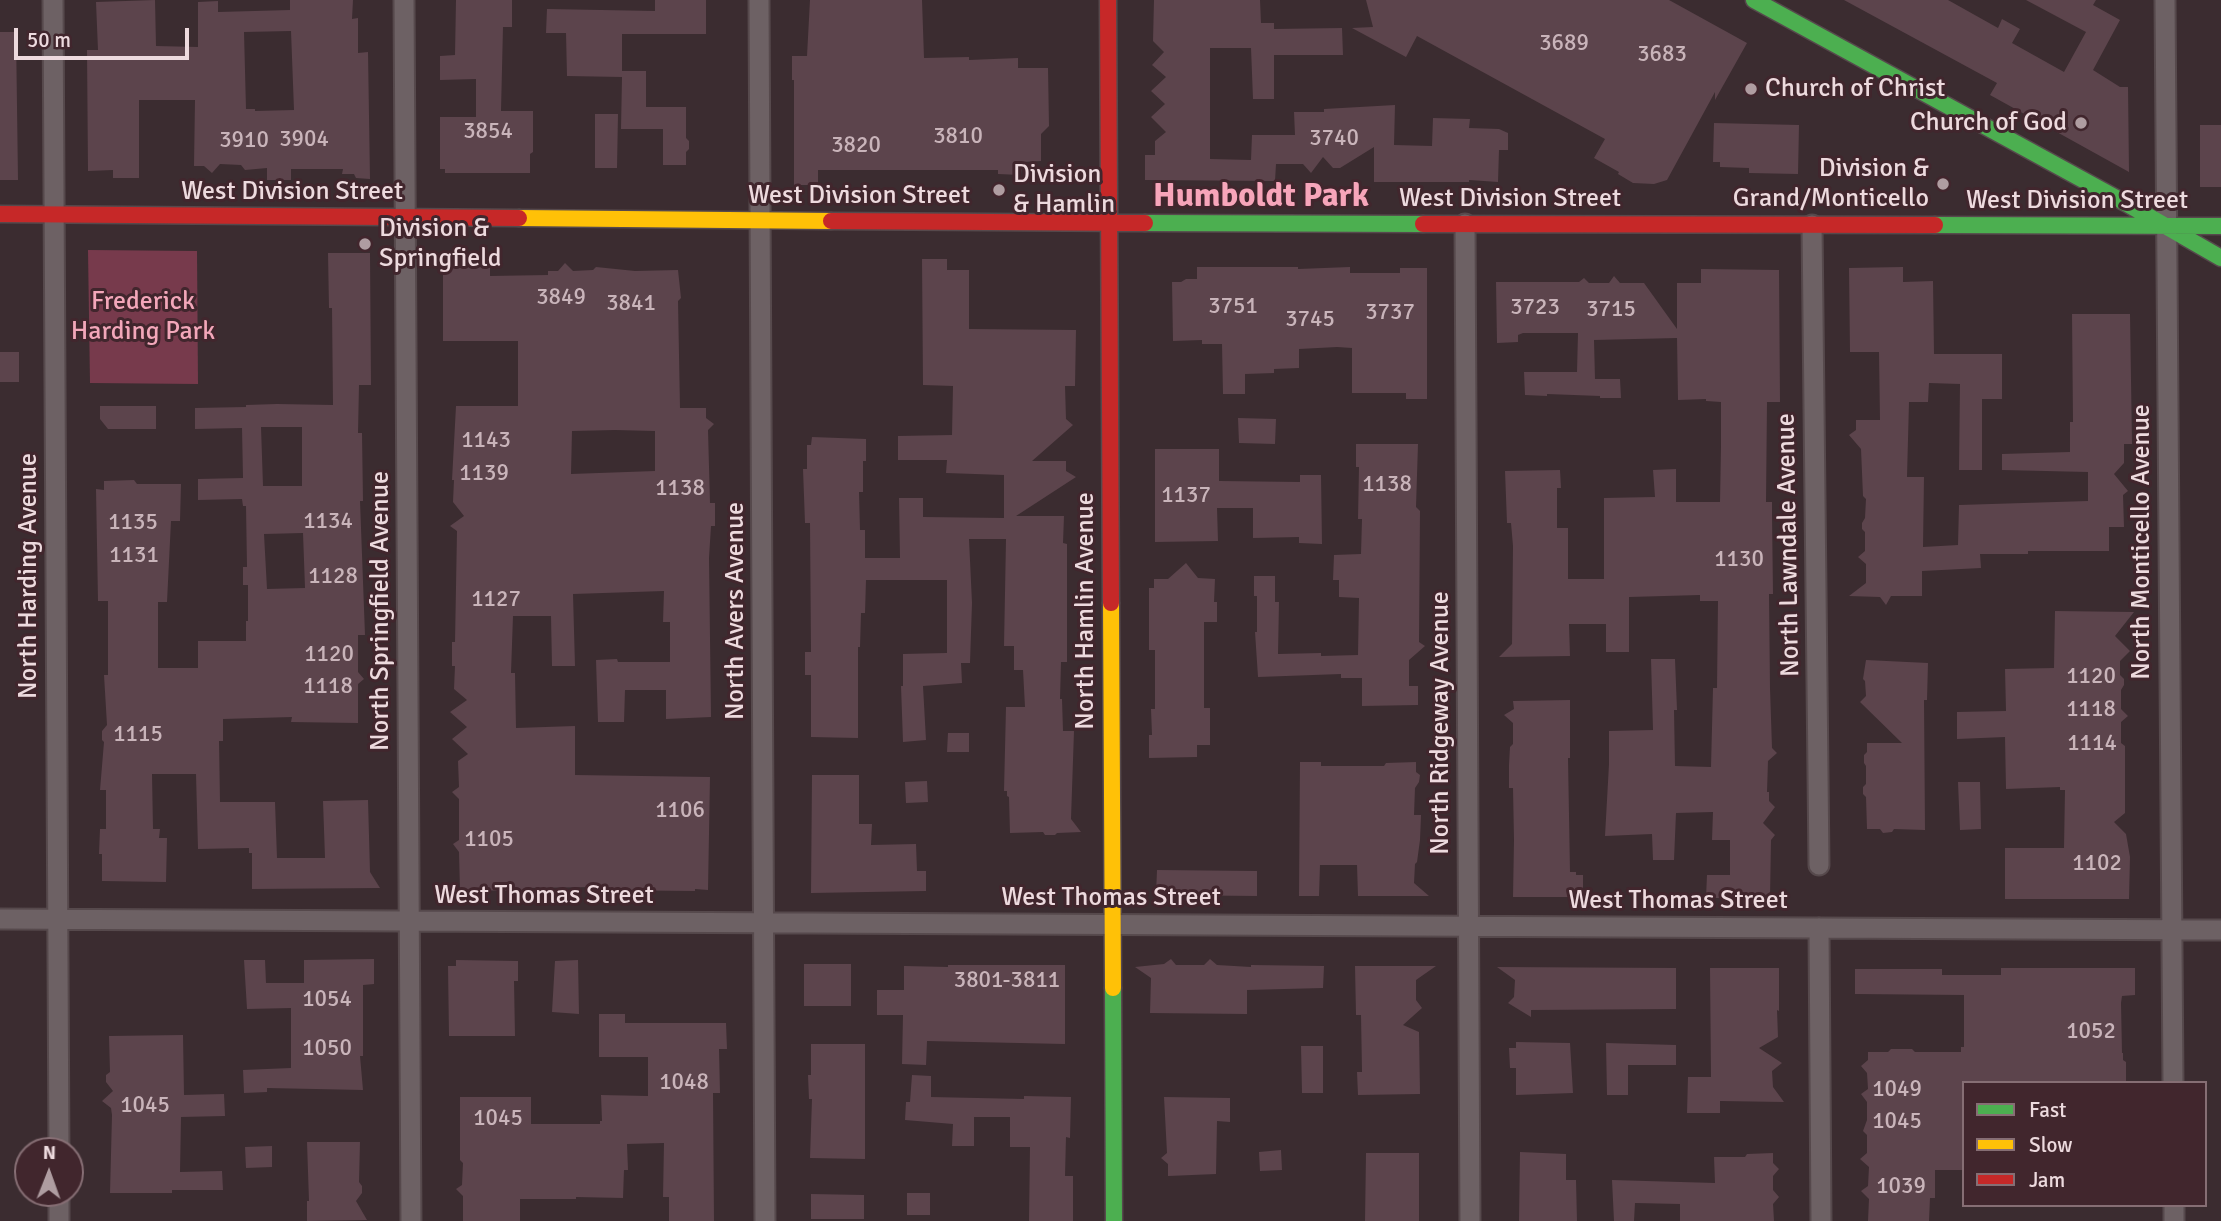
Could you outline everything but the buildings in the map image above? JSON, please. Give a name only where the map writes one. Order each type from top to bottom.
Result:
[{"type":"main road","name":"North Hamlin Avenue","points":[[1108,0],[1114,1221]]},
{"type":"main road","points":[[1754,0],[2221,258]]},
{"type":"main road","name":"West Division Street","points":[[0,214],[2221,226]]},
{"type":"street","name":"North Harding Avenue","points":[[52,0],[59,1137]]},
{"type":"street","name":"North Springfield Avenue","points":[[404,0],[411,1221]]},
{"type":"street","name":"North Avers Avenue","points":[[758,0],[765,1221]]},
{"type":"street","name":"North Monticello Avenue","points":[[2165,0],[2173,1081]]},
{"type":"street","name":"North Ridgeway Avenue","points":[[1465,224],[1470,1221]]},
{"type":"street","name":"North Lawndale Avenue","points":[[1812,225],[1819,865]]},
{"type":"street","name":"West Thomas Street","points":[[0,919],[2221,930]]},
{"type":"street","points":[[1819,928],[1821,1221]]},
{"type":"green space","name":"Frederick Harding Park","points":[[88,250],[197,251],[198,384],[90,383]]},
{"type":"traffic: fast","points":[[1754,0],[2221,258]]},
{"type":"traffic: fast","points":[[1145,223],[1423,224]]},
{"type":"traffic: fast","points":[[1935,225],[2221,226]]},
{"type":"traffic: fast","points":[[1113,988],[1114,1221]]},
{"type":"traffic: slow","points":[[519,218],[831,221]]},
{"type":"traffic: slow","points":[[1111,603],[1113,988]]},
{"type":"traffic: jam","points":[[1108,0],[1111,603]]},
{"type":"traffic: jam","points":[[0,214],[519,218]]},
{"type":"traffic: jam","points":[[831,221],[1145,223]]},
{"type":"traffic: jam","points":[[1423,224],[1935,225]]},
{"type":"place","name":"Church of Christ","points":[[1751,89]]},
{"type":"place","name":"Church of God","points":[[2081,123]]},
{"type":"place","name":"Division & Grand/Monticello","points":[[1943,184]]},
{"type":"place","name":"Division & Hamlin","points":[[999,190]]},
{"type":"place","name":"Division & Springfield","points":[[365,244]]},
{"type":"district","name":"Humboldt Park","points":[[1261,197]]}]
